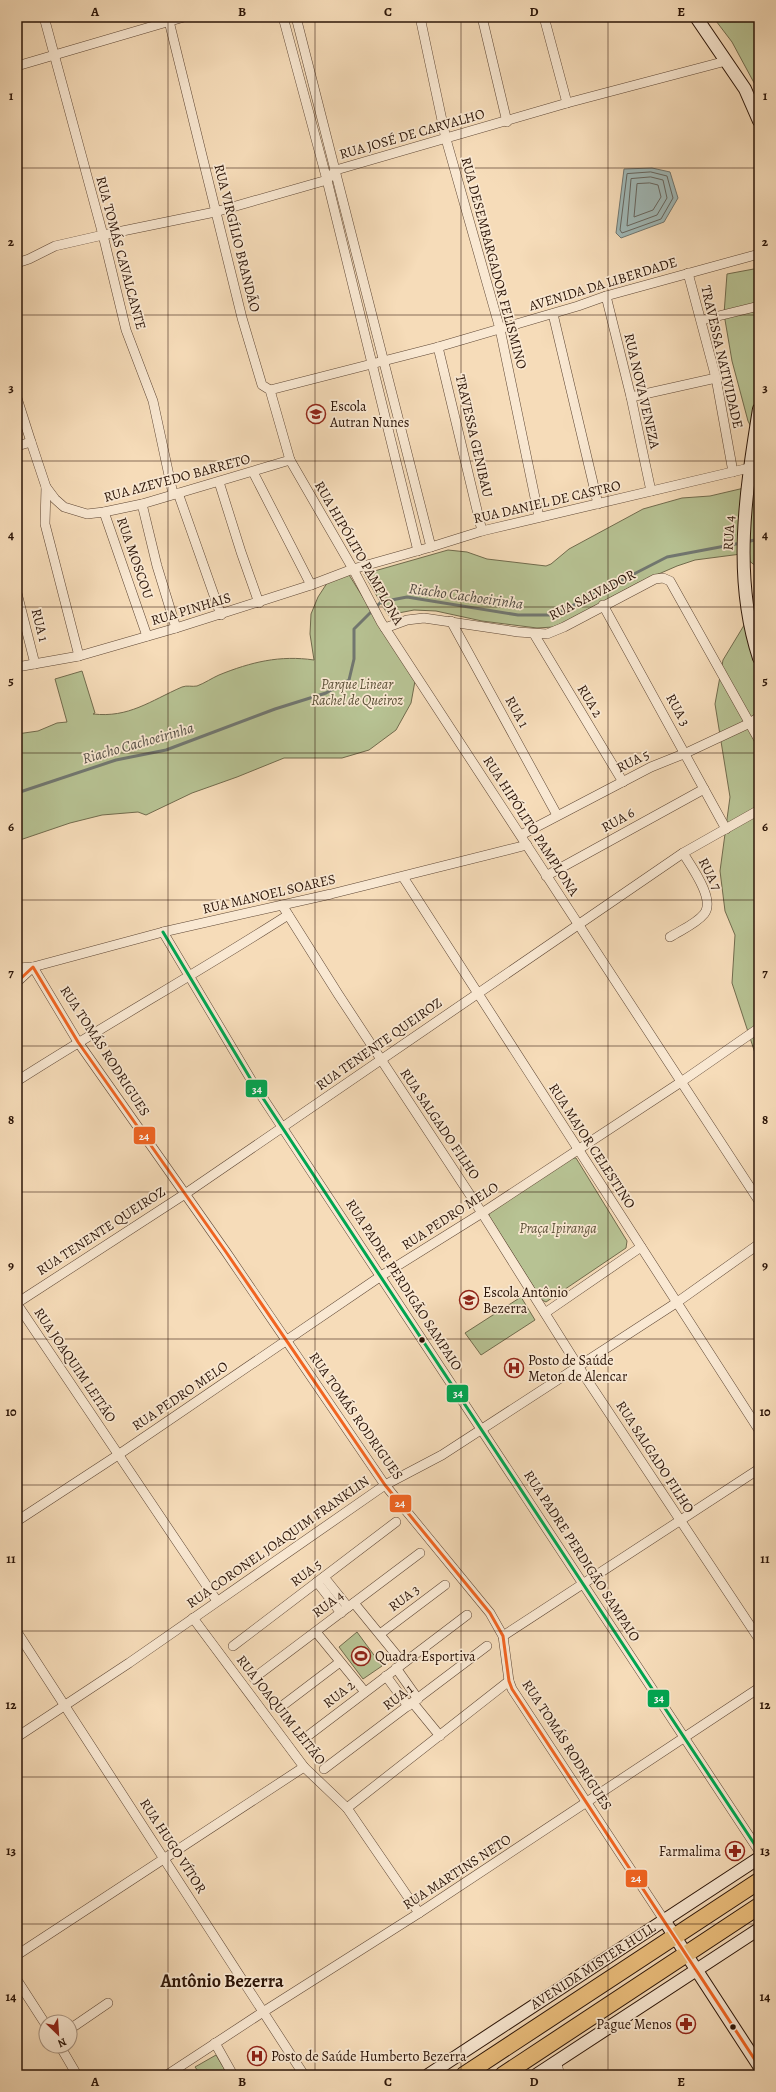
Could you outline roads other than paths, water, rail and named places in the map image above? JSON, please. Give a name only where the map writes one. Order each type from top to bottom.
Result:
[{"type":"highway","name":"AVENIDA MISTER HULL","points":[[464,2075],[759,1881]]},
{"type":"highway","points":[[503,2075],[759,1906]]},
{"type":"main road","points":[[696,17],[745,88],[759,121]]},
{"type":"main road","name":"RUA 4","points":[[759,409],[744,519],[742,562],[748,609],[759,658]]},
{"type":"main road","name":"AVENIDA MISTER HULL","points":[[428,2075],[759,1858]]},
{"type":"main road","name":"RUA TOMÁS RODRIGUES","points":[[664,1920],[759,2066]]},
{"type":"main road","points":[[536,2075],[759,1929]]},
{"type":"street","name":"RUA TOMÁS CAVALCANTE","points":[[44,17],[103,235],[126,330],[152,401],[175,494],[221,615]]},
{"type":"street","points":[[17,66],[168,19],[184,17]]},
{"type":"street","points":[[283,17],[327,180],[418,551]]},
{"type":"street","points":[[296,17],[310,77],[336,170],[385,362],[431,548]]},
{"type":"street","name":"RUA DESEMBARGADOR FELISMINO","points":[[420,17],[446,139],[500,329],[539,517]]},
{"type":"street","points":[[482,17],[507,122]]},
{"type":"street","points":[[544,17],[567,103]]},
{"type":"street","name":"RUA VIRGÍLIO BRANDÃO","points":[[168,19],[242,318],[262,385],[270,390],[290,460]]},
{"type":"street","name":"RUA JOSÉ DE CARVALHO","points":[[327,180],[336,170],[507,122],[567,103],[726,61]]},
{"type":"street","points":[[299,80],[310,77]]},
{"type":"street","points":[[17,263],[29,259],[55,246],[215,212],[327,180]]},
{"type":"street","name":"AVENIDA DA LIBERDADE","points":[[270,390],[372,363],[385,362],[553,314],[606,296],[759,254]]},
{"type":"street","name":"TRAVESSA NATIVIDADE","points":[[688,273],[702,320],[716,378],[733,472]]},
{"type":"street","points":[[351,279],[363,277]]},
{"type":"street","name":"RUA NOVA VENEZA","points":[[606,296],[631,397],[651,491]]},
{"type":"street","points":[[702,320],[759,306]]},
{"type":"street","points":[[553,314],[598,504]]},
{"type":"street","name":"TRAVESSA GENIBAU","points":[[438,347],[482,531]]},
{"type":"street","points":[[631,397],[716,378]]},
{"type":"street","name":"RUA AZEVEDO BARRETO","points":[[17,398],[46,487],[64,507],[87,514],[142,504],[290,460]]},
{"type":"street","points":[[17,446],[31,442]]},
{"type":"street","name":"RUA HIPÓLITO PAMPLONA","points":[[290,460],[353,569],[383,625],[521,835],[578,926],[759,1201]]},
{"type":"street","name":"RUA DANIEL DE CASTRO","points":[[353,569],[431,548],[482,531],[750,468]]},
{"type":"street","points":[[253,472],[311,585]]},
{"type":"street","points":[[219,482],[240,552],[259,603]]},
{"type":"street","points":[[46,487],[45,524],[79,656]]},
{"type":"street","points":[[142,504],[157,566],[176,628]]},
{"type":"street","name":"RUA MOSCOU","points":[[104,512],[147,636]]},
{"type":"street","name":"RUA PINHAIS","points":[[35,664],[79,656],[221,615],[311,585],[353,569]]},
{"type":"street","name":"RUA SALVADOR","points":[[383,625],[424,618],[534,634],[547,634],[556,631],[655,579],[663,578],[670,581],[750,723]]},
{"type":"street","name":"RUA 1","points":[[17,593],[35,664]]},
{"type":"street","name":"RUA 3","points":[[603,605],[686,753],[726,829]]},
{"type":"street","name":"RUA 1","points":[[451,621],[557,815]]},
{"type":"street","name":"RUA 2","points":[[534,634],[622,782]]},
{"type":"street","points":[[17,667],[35,664]]},
{"type":"street","name":"RUA 5","points":[[521,835],[651,767],[686,753],[750,723],[759,717]]},
{"type":"street","points":[[750,723],[759,740]]},
{"type":"street","name":"RUA 6","points":[[546,876],[704,789]]},
{"type":"street","name":"RUA TENENTE QUEIROZ","points":[[17,1303],[185,1194],[683,853],[759,810]]},
{"type":"street","name":"RUA MANOEL SOARES","points":[[17,968],[33,967],[164,932],[403,877],[527,845]]},
{"type":"street","name":"RUA 7","points":[[670,936],[700,918],[708,908],[708,903],[700,883],[683,853]]},
{"type":"street","name":"RUA MAJOR CELESTINO","points":[[403,877],[759,1430]]},
{"type":"street","name":"RUA SALGADO FILHO","points":[[282,905],[381,1060],[482,1213],[578,1366],[759,1639]]},
{"type":"street","points":[[17,1081],[78,1042],[190,977],[288,915]]},
{"type":"street","name":"RUA PADRE PERDIGÃO SAMPAIO","points":[[164,932],[282,1127],[584,1583],[759,1851]]},
{"type":"street","points":[[17,982],[33,967]]},
{"type":"street","name":"RUA TOMÁS RODRIGUES","points":[[33,967],[78,1042],[185,1194],[385,1485],[490,1612],[503,1636],[509,1681],[586,1803],[664,1920]]},
{"type":"street","name":"RUA PEDRO MELO","points":[[17,1521],[286,1342],[381,1276],[482,1213],[681,1082],[759,1028]]},
{"type":"street","name":"RUA CORONEL JOAQUIM FRANKLIN","points":[[17,1737],[193,1618],[385,1485],[442,1455],[481,1428],[676,1303],[759,1244]]},
{"type":"street","points":[[545,1314],[641,1248]]},
{"type":"street","name":"RUA JOAQUIM LEITÃO","points":[[17,1303],[217,1601]]},
{"type":"street","points":[[503,1636],[759,1469]]},
{"type":"street","name":"RUA 5","points":[[233,1646],[396,1522]]},
{"type":"street","name":"RUA 4","points":[[254,1678],[420,1553]]},
{"type":"street","points":[[321,1579],[348,1608],[380,1634],[400,1666],[413,1703]]},
{"type":"street","name":"RUA 3","points":[[380,1634],[445,1585]]},
{"type":"street","name":"RUA 2","points":[[305,1738],[467,1615]]},
{"type":"street","name":"RUA JOAQUIM LEITÃO","points":[[193,1618],[304,1767],[346,1808],[420,1913]]},
{"type":"street","name":"RUA HUGO VÍTOR","points":[[17,1632],[304,2075]]},
{"type":"street","points":[[316,1632],[365,1692]]},
{"type":"street","name":"RUA 1","points":[[324,1769],[487,1646]]},
{"type":"street","points":[[282,1706],[340,1662]]},
{"type":"street","points":[[386,1676],[413,1703],[440,1736]]},
{"type":"street","points":[[346,1808],[509,1681]]},
{"type":"street","name":"RUA MARTINS NETO","points":[[167,2075],[214,2043],[420,1913],[759,1688]]},
{"type":"street","points":[[17,1955],[304,1767]]},
{"type":"street","points":[[17,1980],[39,2014]]},
{"type":"street","points":[[78,2024],[108,2003]]},
{"type":"street","points":[[214,2043],[233,2075]]},
{"type":"street","points":[[65,2054],[77,2075]]},
{"type":"street","points":[[556,2061],[560,2075]]},
{"type":"water","points":[[652,168],[670,172],[678,198],[664,222],[621,238],[616,233],[624,169]]},
{"type":"waterway","name":"Riacho Cachoeirinha","points":[[746,542],[759,539]]},
{"type":"waterway","name":"Riacho Cachoeirinha","points":[[17,793],[116,760],[166,750],[275,709],[326,693],[349,680],[354,659],[354,629],[381,602],[407,597],[518,615],[554,615],[667,557],[741,543]]},
{"type":"place","name":"Escola Autran Nunes","points":[[316,414]]},
{"type":"place","name":"Escola Antônio Bezerra","points":[[469,1300]]},
{"type":"place","name":"Posto de Saúde Meton de Alencar","points":[[514,1368]]},
{"type":"place","name":"Quadra Esportiva","points":[[361,1656]]},
{"type":"place","name":"Farmalima","points":[[735,1851]]},
{"type":"place","name":"Pague Menos","points":[[686,2024]]},
{"type":"place","name":"Posto de Saúde Humberto Bezerra","points":[[257,2056]]},
{"type":"district","name":"Antônio Bezerra","points":[[222,1981]]},
{"type":"park label","name":"Parque Linear Rachel de Queiroz","points":[[357,692]]},
{"type":"park label","name":"Praça Ipiranga","points":[[558,1228]]}]
